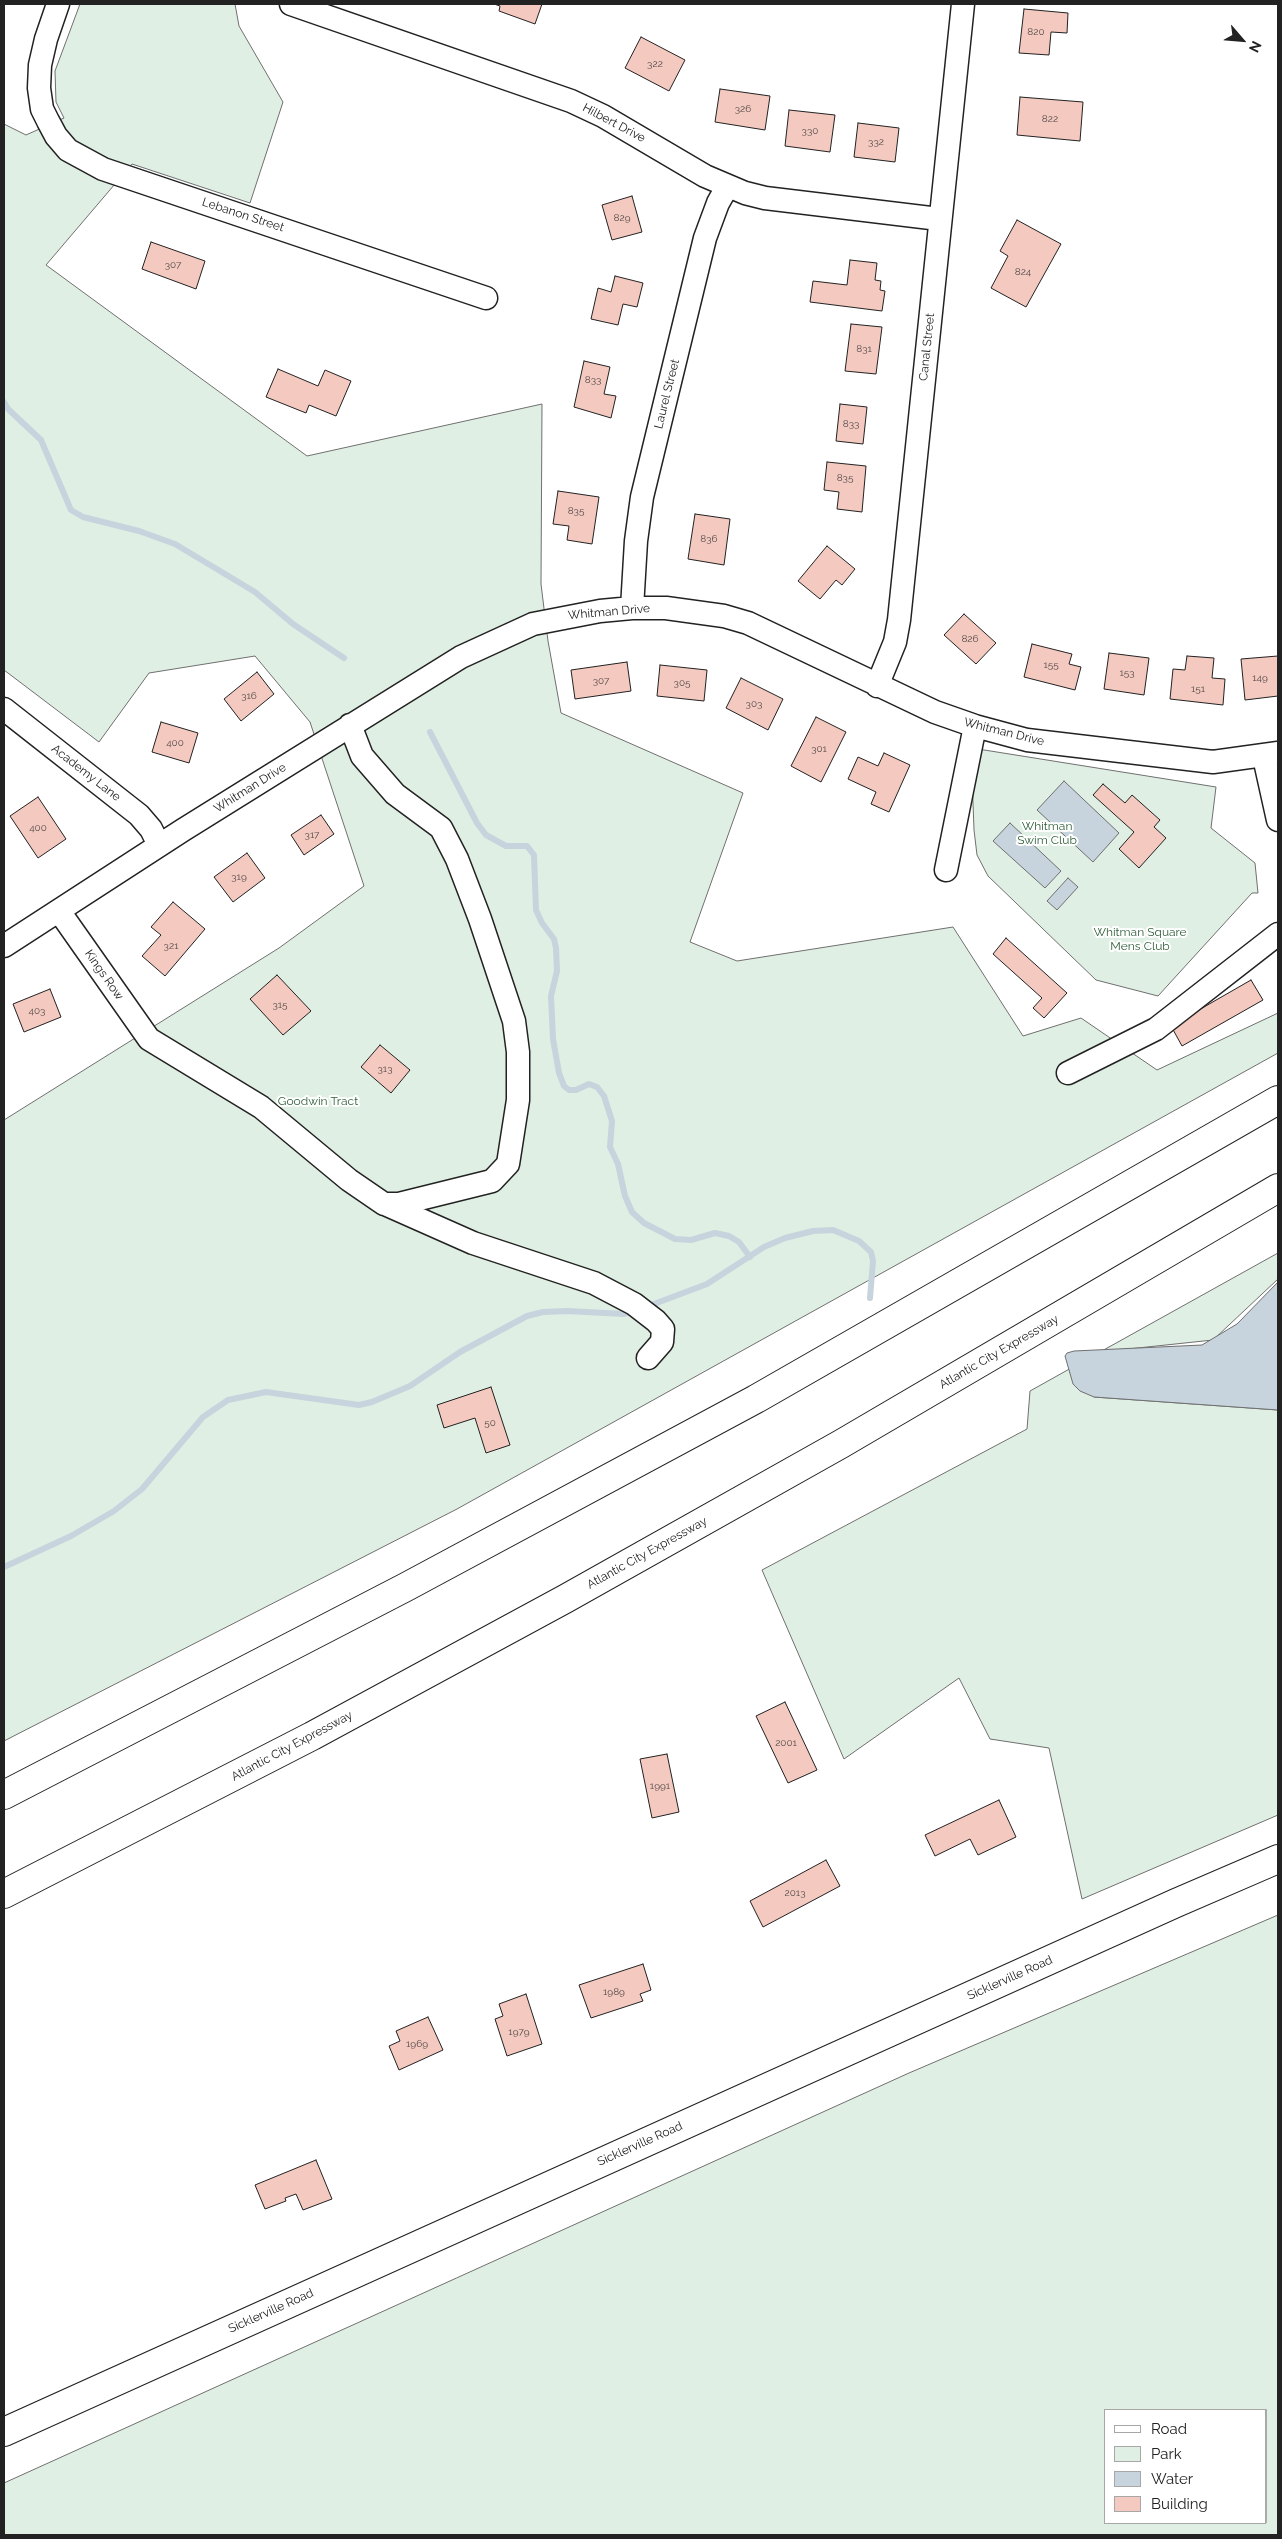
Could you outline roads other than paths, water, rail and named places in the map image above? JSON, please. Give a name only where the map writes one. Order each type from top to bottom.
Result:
[{"type":"main road","points":[[4,1795],[406,1587],[756,1399],[1278,1100]]},
{"type":"main road","name":"Atlantic City Expressway","points":[[4,1894],[312,1736],[565,1599],[858,1435],[1278,1188]]},
{"type":"main road","name":"Sicklerville Road","points":[[4,2432],[1113,1931],[1278,1859]]},
{"type":"street","name":"Lebanon Street","points":[[58,4],[46,39],[39,88],[42,109],[56,136],[68,150],[85,161],[103,169],[486,298]]},
{"type":"street","name":"Hilbert Drive","points":[[292,4],[571,101],[603,116],[727,187],[765,198],[939,219]]},
{"type":"street","name":"Canal Street","points":[[877,686],[895,642],[899,620],[939,219],[963,4]]},
{"type":"street","name":"Laurel Street","points":[[632,608],[637,525],[642,497],[705,238],[718,203],[727,187]]},
{"type":"street","name":"Whitman Drive","points":[[4,946],[159,845],[461,657],[509,634],[555,618],[632,608],[666,608],[697,612],[748,623],[770,632],[877,686],[975,726],[1018,738],[1189,761],[1213,762],[1271,755]]},
{"type":"street","name":"Academy Lane","points":[[4,709],[139,815],[151,829],[159,845]]},
{"type":"street","points":[[350,725],[362,756],[395,794],[440,828],[457,859],[480,919],[514,1020],[518,1052],[518,1100],[508,1164],[492,1181],[399,1204],[384,1204]]},
{"type":"street","points":[[946,870],[975,726]]},
{"type":"street","points":[[1271,755],[1278,820]]},
{"type":"street","name":"Kings Row","points":[[59,911],[148,1039],[261,1107],[349,1180],[384,1204]]},
{"type":"street","points":[[1068,1073],[1156,1029],[1278,934]]},
{"type":"street","points":[[384,1204],[473,1243],[594,1283],[634,1304],[656,1320],[663,1329],[662,1342],[648,1358]]},
{"type":"water","points":[[1064,781],[1119,833],[1093,862],[1037,810]]},
{"type":"water","points":[[1010,823],[1061,871],[1045,888],[993,841]]},
{"type":"water","points":[[1068,878],[1078,887],[1057,910],[1047,901]]},
{"type":"water","points":[[1278,1282],[1278,1410],[1094,1397],[1080,1391],[1073,1384],[1065,1356],[1067,1353],[1074,1351],[1202,1345],[1237,1324]]},
{"type":"waterway","points":[[4,402],[8,409],[41,440],[71,510],[83,517],[139,531],[175,544],[255,592],[293,624],[344,658]]},
{"type":"waterway","points":[[430,732],[477,823],[486,835],[506,846],[527,846],[534,855],[536,910],[542,923],[554,939],[556,948],[557,971],[551,996],[553,1039],[559,1073],[564,1086],[569,1090],[576,1090],[589,1084],[597,1087],[604,1096],[612,1121],[610,1147],[618,1164],[625,1196],[632,1212],[644,1223],[675,1239],[691,1240],[715,1233],[729,1236],[739,1242],[750,1257]]},
{"type":"waterway","points":[[646,1307],[707,1284],[764,1247],[785,1238],[813,1231],[833,1230],[859,1241],[871,1252],[873,1261],[870,1298]]},
{"type":"waterway","points":[[4,1567],[71,1536],[114,1511],[142,1489],[203,1417],[228,1400],[266,1392],[359,1405],[372,1402],[410,1386],[460,1352],[527,1316],[543,1312],[567,1311],[624,1314],[634,1311]]},
{"type":"park label","name":"Whitman Swim Club","points":[[1047,833]]},
{"type":"park label","name":"Whitman Square Mens Club","points":[[1140,939]]},
{"type":"park label","name":"Goodwin Tract","points":[[318,1101]]}]
